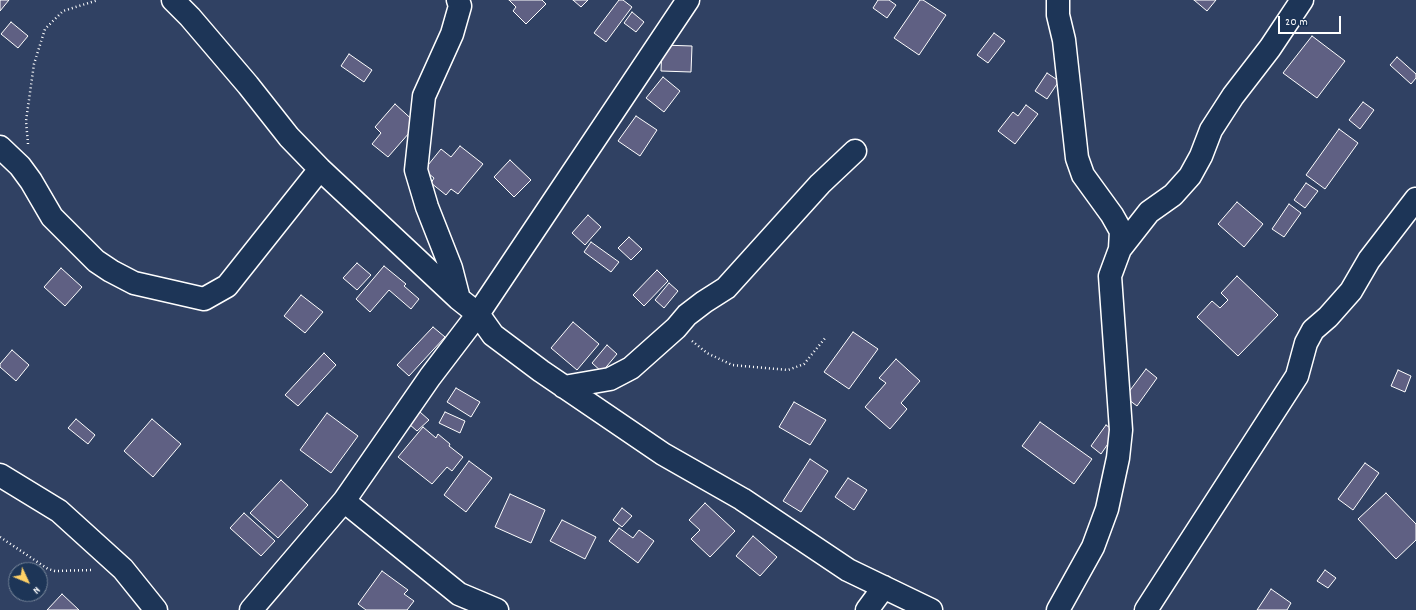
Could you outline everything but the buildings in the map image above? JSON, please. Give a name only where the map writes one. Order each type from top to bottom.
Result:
[{"type":"street","points":[[173,0],[248,85],[290,137],[320,169],[459,299],[478,314],[493,335],[564,387],[663,454],[742,499],[848,570],[930,610]]},
{"type":"street","points":[[458,0],[460,6],[452,34],[424,96],[416,170],[427,207],[451,268],[459,299]]},
{"type":"street","points":[[251,610],[344,501],[430,377],[478,314],[688,0]]},
{"type":"street","points":[[1058,0],[1058,16],[1064,40],[1077,158],[1083,175],[1112,214],[1121,231],[1120,249],[1110,276],[1121,430],[1118,458],[1107,509],[1093,547],[1058,610]]},
{"type":"street","points":[[1120,249],[1149,212],[1173,195],[1190,176],[1201,156],[1211,130],[1232,96],[1270,48],[1302,0]]},
{"type":"street","points":[[0,147],[20,166],[31,181],[52,217],[96,261],[134,283],[204,299],[227,286],[320,169]]},
{"type":"street","points":[[564,387],[610,379],[631,368],[676,328],[687,315],[726,288],[820,184],[855,151]]},
{"type":"street","points":[[1146,610],[1297,376],[1306,343],[1313,330],[1328,317],[1352,291],[1369,260],[1416,199]]},
{"type":"street","points":[[0,474],[59,511],[123,569],[156,610]]},
{"type":"street","points":[[344,501],[456,602],[497,610]]},
{"type":"street","points":[[867,610],[884,587]]},
{"type":"path","points":[[31,181],[26,121],[34,64],[45,29],[63,10],[98,0]]},
{"type":"path","points":[[676,328],[707,353],[732,365],[788,370],[804,364],[826,337]]},
{"type":"path","points":[[0,537],[48,569],[55,571],[123,569]]}]
